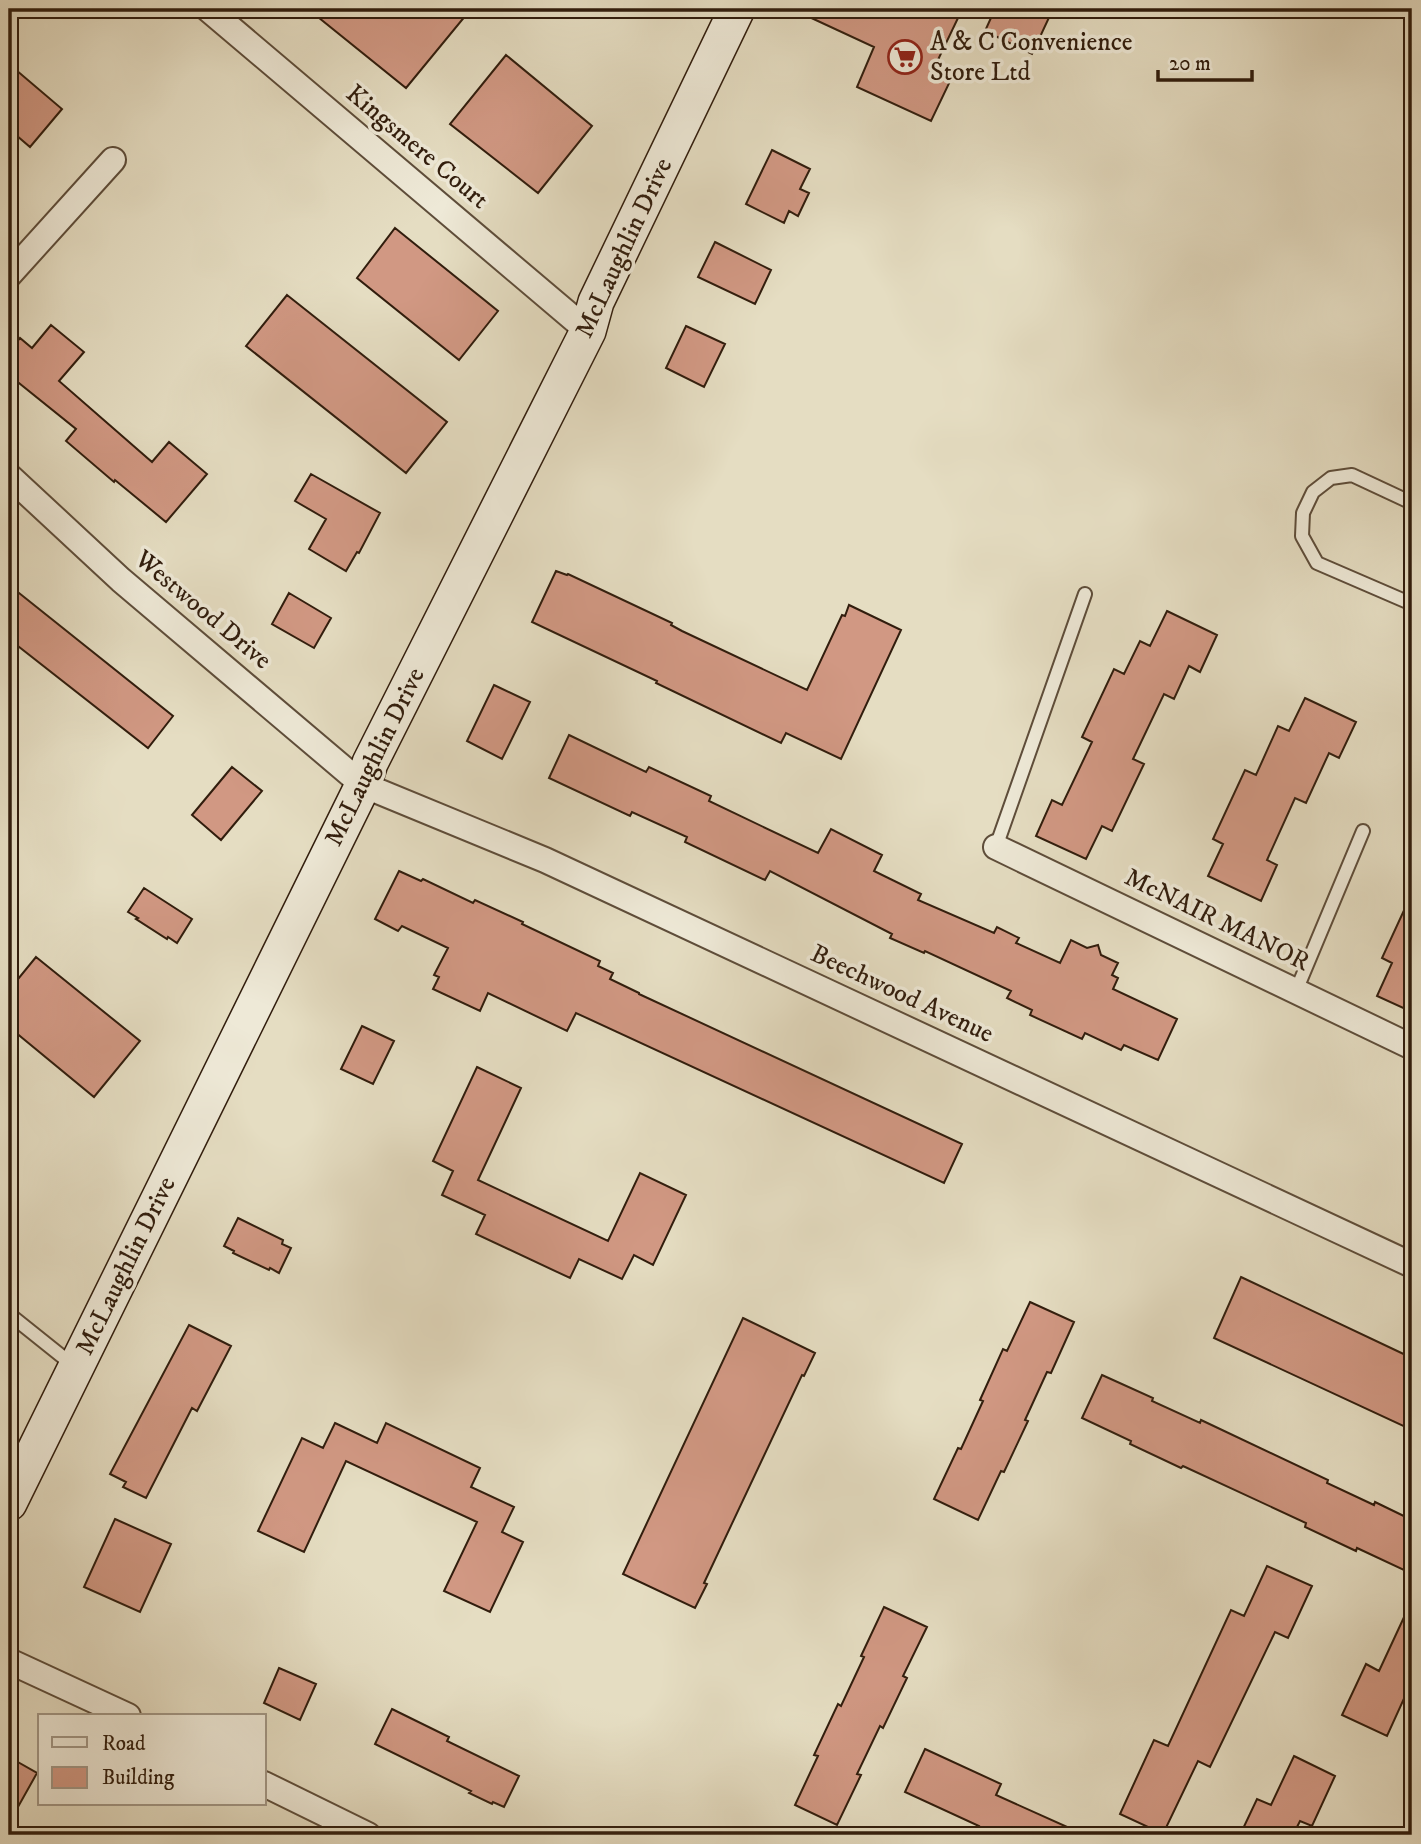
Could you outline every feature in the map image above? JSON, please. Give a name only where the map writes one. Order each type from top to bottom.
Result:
[{"type":"main road","name":"McLaughlin Drive","points":[[11,1494],[363,785],[370,763],[587,331],[596,302],[737,9]]},
{"type":"street","name":"Kingsmere Court","points":[[208,9],[587,331]]},
{"type":"street","points":[[9,275],[113,160]]},
{"type":"street","name":"Westwood Drive","points":[[9,476],[121,580],[363,785]]},
{"type":"street","name":"Beechwood Avenue","points":[[363,785],[545,860],[1412,1265]]},
{"type":"street","name":"McNAIR MANOR","points":[[996,847],[1412,1047]]},
{"type":"street","points":[[9,1661],[124,1714]]},
{"type":"street","points":[[266,1785],[368,1835]]},
{"type":"lane","points":[[1412,503],[1352,475],[1331,478],[1313,492],[1303,513],[1302,536],[1317,563],[1412,604]]},
{"type":"lane","points":[[996,847],[1085,594]]},
{"type":"lane","points":[[1296,991],[1363,831]]},
{"type":"lane","points":[[9,1314],[76,1367]]},
{"type":"building","points":[[308,9],[471,9],[406,88]]},
{"type":"building","name":"A & C Convenience Store Ltd","points":[[792,9],[937,9],[958,18],[935,66],[953,75],[931,121],[857,87],[874,47]]},
{"type":"building","points":[[995,9],[1053,9],[1032,54],[985,31]]},
{"type":"building","points":[[506,55],[592,126],[538,193],[450,124]]},
{"type":"building","points":[[9,64],[62,109],[30,147],[9,129]]},
{"type":"building","points":[[772,150],[810,169],[800,189],[809,193],[798,216],[789,211],[784,223],[746,204]]},
{"type":"building","points":[[395,228],[498,311],[459,360],[357,278]]},
{"type":"building","points":[[715,242],[771,270],[755,304],[698,277]]},
{"type":"building","points":[[287,295],[447,422],[406,473],[246,346]]},
{"type":"building","points":[[51,325],[84,352],[59,381],[152,462],[169,442],[207,474],[166,522],[66,441],[76,429],[9,375],[9,351],[20,338],[32,348]]},
{"type":"building","points":[[686,326],[725,344],[704,387],[666,368]]},
{"type":"building","points":[[311,474],[380,513],[359,553],[357,552],[346,571],[309,549],[326,519],[295,501]]},
{"type":"building","points":[[556,571],[568,574],[672,623],[671,625],[682,631],[807,690],[849,605],[901,630],[841,759],[786,733],[781,743],[532,622]]},
{"type":"building","points":[[9,585],[173,716],[148,748],[9,639]]},
{"type":"building","points":[[289,593],[331,618],[314,648],[272,624]]},
{"type":"building","points":[[1167,611],[1217,635],[1200,672],[1189,666],[1174,699],[1164,694],[1133,759],[1144,764],[1112,831],[1102,826],[1086,859],[1036,836],[1052,800],[1062,805],[1092,742],[1082,737],[1114,669],[1124,674],[1140,641],[1150,646]]},
{"type":"building","points":[[494,685],[530,702],[502,759],[467,741]]},
{"type":"building","points":[[1305,698],[1356,722],[1339,758],[1329,753],[1306,803],[1295,798],[1267,860],[1277,865],[1261,901],[1208,876],[1223,844],[1213,839],[1245,770],[1256,775],[1278,726],[1289,731]]},
{"type":"building","points":[[569,735],[646,772],[649,767],[711,796],[709,801],[818,853],[831,829],[882,855],[874,871],[921,894],[918,900],[994,933],[997,927],[1019,938],[1016,943],[1060,963],[1071,940],[1087,948],[1098,945],[1101,955],[1118,963],[1112,975],[1118,978],[1113,989],[1177,1019],[1158,1060],[1124,1045],[1121,1050],[1085,1033],[1082,1039],[1030,1015],[1032,1010],[1007,998],[1011,991],[925,951],[924,953],[890,938],[892,934],[770,871],[765,880],[685,842],[687,837],[632,812],[630,816],[549,778]]},
{"type":"building","points":[[232,767],[262,791],[221,840],[192,815]]},
{"type":"building","points":[[399,871],[523,922],[522,924],[600,961],[598,966],[613,973],[610,979],[639,994],[962,1144],[944,1183],[576,1013],[567,1031],[488,993],[480,1011],[433,989],[439,977],[434,975],[448,948],[402,926],[398,931],[375,919]]},
{"type":"building","points":[[144,888],[192,919],[177,943],[128,912]]},
{"type":"building","points":[[1412,893],[1412,1012],[1377,996],[1392,963],[1382,958]]},
{"type":"building","points":[[36,957],[140,1041],[94,1097],[9,1027],[9,990]]},
{"type":"building","points":[[362,1026],[394,1041],[373,1084],[341,1069]]},
{"type":"building","points":[[477,1067],[521,1088],[478,1180],[608,1241],[640,1173],[686,1195],[653,1265],[634,1255],[622,1279],[579,1259],[570,1278],[476,1234],[485,1215],[442,1195],[453,1171],[433,1161]]},
{"type":"building","points":[[238,1218],[283,1240],[282,1244],[291,1248],[279,1273],[233,1253],[234,1251],[224,1246]]},
{"type":"building","points":[[1241,1277],[1412,1358],[1412,1430],[1214,1338]]},
{"type":"building","points":[[1030,1302],[1074,1322],[1051,1373],[1047,1372],[1025,1420],[1028,1421],[978,1520],[934,1499],[958,1448],[961,1449],[1003,1349],[1007,1351]]},
{"type":"building","points":[[743,1318],[815,1353],[804,1376],[802,1375],[704,1583],[707,1584],[695,1608],[623,1574]]},
{"type":"building","points":[[189,1325],[231,1346],[197,1411],[192,1408],[146,1498],[123,1487],[126,1482],[110,1474]]},
{"type":"building","points":[[1102,1375],[1153,1398],[1152,1401],[1200,1423],[1201,1420],[1328,1480],[1327,1483],[1374,1505],[1375,1502],[1412,1520],[1412,1558],[1406,1571],[1305,1527],[1306,1523],[1183,1466],[1181,1468],[1082,1418]]},
{"type":"building","points":[[335,1423],[377,1443],[386,1423],[480,1468],[471,1487],[514,1507],[502,1532],[523,1542],[490,1612],[444,1591],[477,1522],[346,1461],[304,1552],[258,1531],[302,1438],[323,1448]]},
{"type":"building","points":[[115,1519],[171,1544],[140,1612],[84,1587]]},
{"type":"building","points":[[1267,1566],[1312,1586],[1288,1638],[1275,1632],[1210,1767],[1198,1761],[1163,1834],[1120,1814],[1154,1740],[1168,1746],[1231,1610],[1244,1616]]},
{"type":"building","points":[[1412,1600],[1412,1681],[1387,1736],[1342,1715],[1366,1664],[1379,1671]]},
{"type":"building","points":[[884,1607],[927,1627],[903,1676],[907,1678],[857,1774],[861,1775],[837,1825],[795,1805],[818,1756],[814,1755],[838,1704],[841,1706]]},
{"type":"building","points":[[279,1668],[316,1684],[300,1720],[264,1703]]},
{"type":"building","points":[[392,1709],[449,1737],[447,1741],[519,1776],[504,1807],[469,1793],[471,1791],[375,1744]]},
{"type":"building","points":[[925,1749],[1001,1784],[996,1795],[1085,1835],[975,1835],[979,1826],[905,1792]]},
{"type":"building","points":[[1294,1756],[1335,1776],[1312,1826],[1300,1821],[1293,1835],[1240,1835],[1257,1799],[1271,1805]]},
{"type":"building","points":[[9,1757],[37,1773],[9,1823]]},
{"type":"place","name":"A & C Convenience Store Ltd","points":[[905,57]]}]
